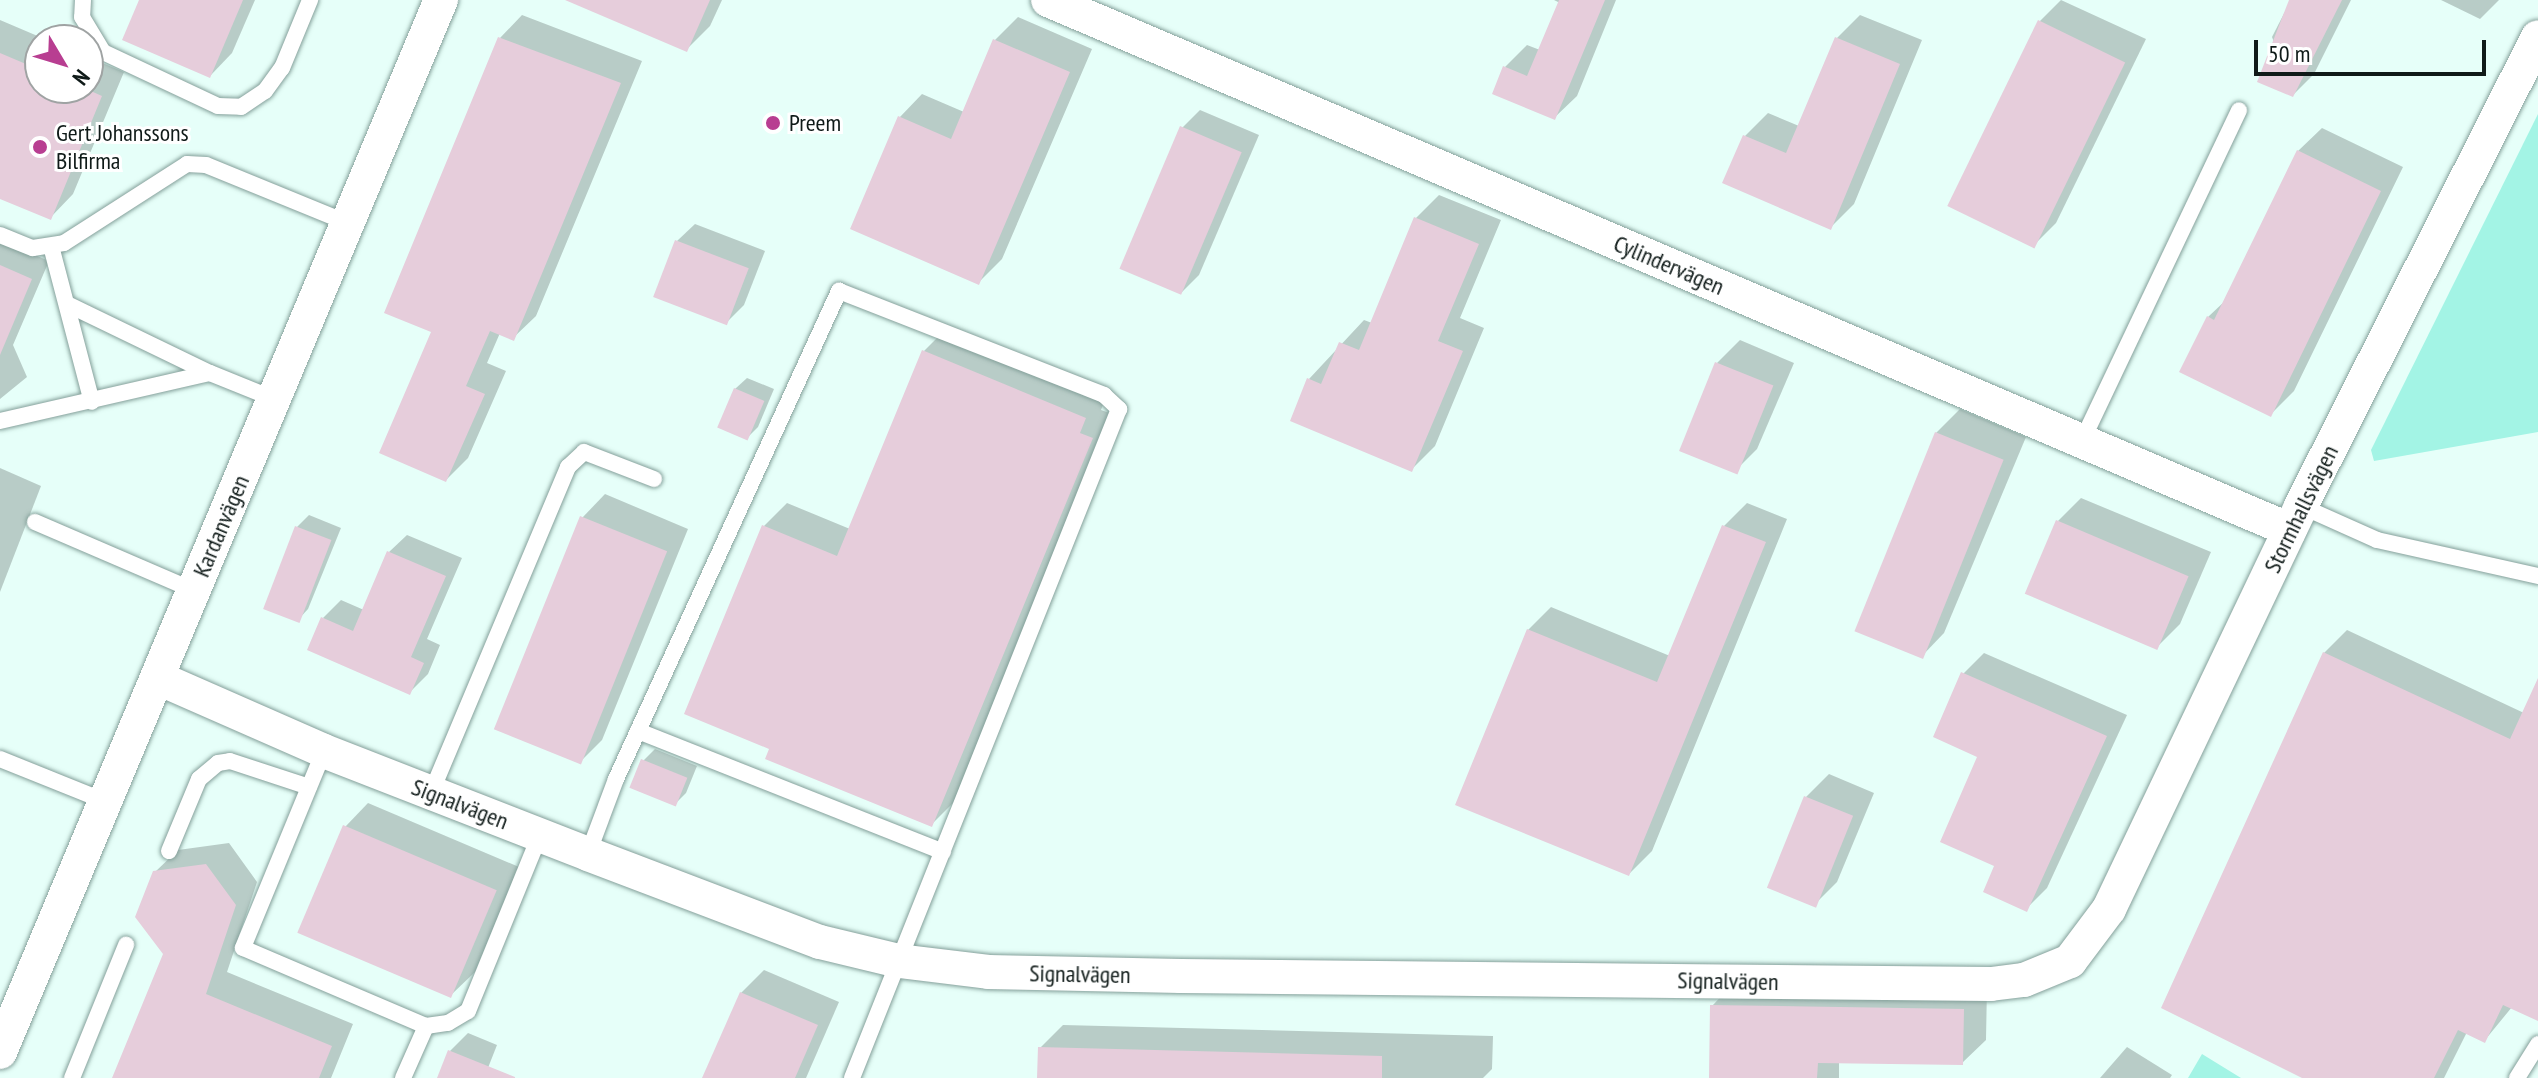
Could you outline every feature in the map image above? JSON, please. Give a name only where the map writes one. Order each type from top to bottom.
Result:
[{"type":"street","name":"Kardanvägen","points":[[0,1052],[441,0]]},
{"type":"street","name":"Cylindervägen","points":[[1048,0],[2082,441],[2296,518]]},
{"type":"street","name":"Stormhallsvägen","points":[[2054,972],[2089,940],[2109,909],[2296,518],[2538,37]]},
{"type":"street","name":"Signalvägen","points":[[158,678],[324,751],[588,854],[820,942],[899,961],[988,972],[1959,984],[2024,980],[2054,972]]},
{"type":"lane","points":[[83,0],[82,17],[103,52],[218,106],[241,107],[265,91],[282,68],[310,0]]},
{"type":"lane","points":[[2082,441],[2239,110]]},
{"type":"lane","points":[[0,235],[33,248],[51,246],[187,164],[206,165],[348,223]]},
{"type":"lane","points":[[51,246],[92,402]]},
{"type":"lane","points":[[588,854],[638,731],[839,291],[1090,390],[1119,409],[852,1078]]},
{"type":"lane","points":[[67,304],[210,373],[274,399]]},
{"type":"lane","points":[[0,421],[210,373]]},
{"type":"lane","points":[[431,793],[568,467],[584,452],[654,479]]},
{"type":"lane","points":[[2296,518],[2377,540],[2538,576]]},
{"type":"lane","points":[[35,522],[195,591]]},
{"type":"lane","points":[[638,731],[943,852]]},
{"type":"lane","points":[[324,751],[243,948],[426,1026],[448,1023],[468,1011],[540,835]]},
{"type":"lane","points":[[0,759],[107,802]]},
{"type":"lane","points":[[169,851],[199,779],[218,763],[230,761],[309,787]]},
{"type":"lane","points":[[72,1078],[126,945]]},
{"type":"lane","points":[[403,1078],[426,1026]]},
{"type":"lane","points":[[2517,1078],[2538,1044]]},
{"type":"green space","points":[[2538,114],[2538,432],[2374,461],[2371,450]]},
{"type":"green space","points":[[2202,1054],[2241,1078],[2188,1078]]},
{"type":"building","points":[[139,0],[243,0],[210,78],[122,40]]},
{"type":"building","points":[[565,0],[710,0],[687,52]]},
{"type":"building","points":[[1559,0],[1605,0],[1555,120],[1492,94],[1503,66],[1527,76]]},
{"type":"building","points":[[2289,0],[2342,0],[2293,97],[2257,82]]},
{"type":"building","points":[[2038,20],[2125,63],[2034,249],[1947,206]]},
{"type":"building","points":[[498,37],[621,83],[514,341],[490,331],[466,386],[485,394],[446,482],[379,453],[431,332],[384,313]]},
{"type":"building","points":[[1835,37],[1900,64],[1831,230],[1722,183],[1743,135],[1786,153]]},
{"type":"building","points":[[993,39],[1070,72],[979,285],[850,229],[898,116],[951,139]]},
{"type":"building","name":"Gert Johanssons Bilfirma","points":[[0,53],[24,63],[24,104],[99,104],[51,220],[0,199]]},
{"type":"building","points":[[1180,126],[1242,152],[1181,295],[1119,269]]},
{"type":"building","points":[[2297,150],[2381,191],[2271,417],[2179,372],[2207,316],[2214,320]]},
{"type":"building","points":[[1414,217],[1479,244],[1438,341],[1463,351],[1412,472],[1290,421],[1307,378],[1321,384],[1339,342],[1359,350]]},
{"type":"building","points":[[675,240],[749,268],[727,325],[653,297]]},
{"type":"building","points":[[0,265],[32,279],[0,355]]},
{"type":"building","points":[[922,350],[1086,418],[1080,433],[1093,438],[932,827],[765,759],[769,749],[684,714],[762,525],[837,556]]},
{"type":"building","points":[[1715,362],[1773,386],[1737,475],[1679,451]]},
{"type":"building","points":[[734,388],[764,401],[748,440],[717,428]]},
{"type":"building","points":[[1935,432],[2004,460],[1923,659],[1854,631]]},
{"type":"building","points":[[580,516],[667,551],[581,764],[494,729]]},
{"type":"building","points":[[2056,520],[2189,576],[2157,650],[2025,594]]},
{"type":"building","points":[[1722,525],[1766,542],[1629,876],[1455,805],[1527,629],[1657,682]]},
{"type":"building","points":[[295,526],[331,540],[300,623],[263,609]]},
{"type":"building","points":[[387,551],[446,576],[411,657],[424,663],[410,695],[307,650],[321,617],[353,631]]},
{"type":"building","points":[[2323,652],[2510,739],[2538,678],[2538,1021],[2503,1005],[2485,1043],[2458,1030],[2434,1078],[2302,1078],[2161,1008]]},
{"type":"building","points":[[1961,672],[2107,736],[2027,912],[1983,892],[1994,866],[1940,842],[1977,757],[1933,737]]},
{"type":"building","points":[[641,759],[687,778],[676,806],[629,788]]},
{"type":"building","points":[[1804,796],[1853,816],[1816,908],[1767,888]]},
{"type":"building","points":[[343,825],[497,890],[451,998],[297,933]]},
{"type":"building","points":[[206,864],[236,905],[206,994],[332,1046],[319,1078],[112,1078],[163,954],[135,917],[153,871]]},
{"type":"building","points":[[740,992],[818,1025],[795,1078],[702,1078]]},
{"type":"building","points":[[1710,1005],[1964,1009],[1963,1065],[1818,1063],[1817,1078],[1709,1078]]},
{"type":"building","points":[[1038,1047],[1382,1056],[1382,1078],[1037,1078]]},
{"type":"building","points":[[448,1050],[515,1077],[515,1078],[437,1078]]},
{"type":"place","name":"Preem","points":[[773,123]]},
{"type":"place","name":"Gert Johanssons Bilfirma","points":[[40,147]]}]
